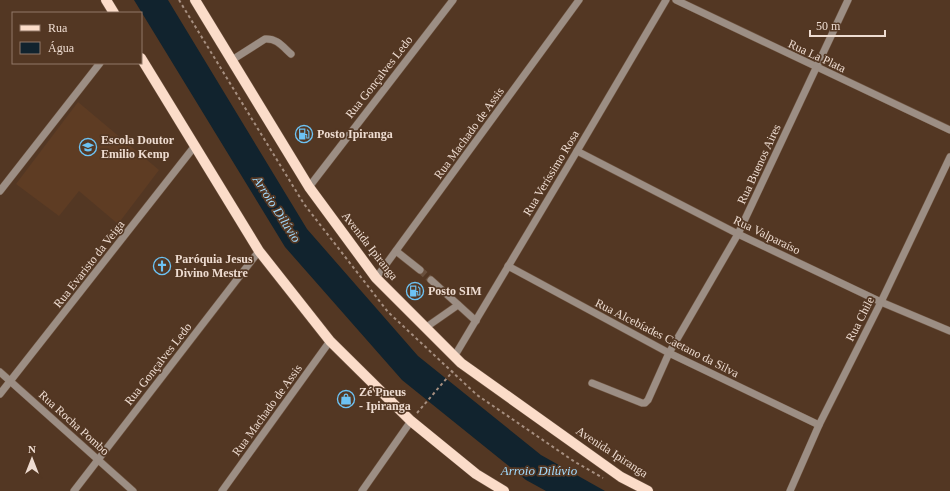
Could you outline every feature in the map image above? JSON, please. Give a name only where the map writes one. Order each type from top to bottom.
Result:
[{"type":"main road","points":[[106,0],[113,12]]},
{"type":"main road","name":"Avenida Ipiranga","points":[[195,0],[309,187],[376,278],[454,357],[621,477],[648,491]]},
{"type":"main road","points":[[142,60],[259,251],[330,341],[411,421],[476,474],[504,491]]},
{"type":"street","name":"Rua Gonçalves Ledo","points":[[309,187],[453,0]]},
{"type":"street","name":"Rua Machado de Assis","points":[[376,278],[579,0]]},
{"type":"street","name":"Rua Veríssimo Rosa","points":[[454,357],[578,151],[666,0]]},
{"type":"street","name":"Rua La Plata","points":[[676,0],[950,130]]},
{"type":"street","name":"Rua Buenos Aires","points":[[592,383],[642,403],[646,403],[669,353],[738,234],[848,0]]},
{"type":"street","points":[[232,60],[265,39],[271,38],[278,41],[291,54]]},
{"type":"street","points":[[0,191],[99,64]]},
{"type":"street","name":"Rua Evaristo da Veiga","points":[[0,394],[194,147]]},
{"type":"street","name":"Rua Valparaíso","points":[[578,151],[738,234],[881,302],[950,331]]},
{"type":"street","name":"Rua Chile","points":[[790,491],[818,425],[881,302],[950,157]]},
{"type":"street","name":"Rua Gonçalves Ledo","points":[[74,491],[259,251]]},
{"type":"street","points":[[396,251],[420,270]]},
{"type":"street","name":"Rua Alcebíades Caetano da Silva","points":[[508,266],[669,353],[818,425]]},
{"type":"street","points":[[431,280],[476,321]]},
{"type":"street","points":[[425,328],[458,305]]},
{"type":"street","name":"Rua Machado de Assis","points":[[222,491],[330,341]]},
{"type":"street","name":"Rua Rocha Pombo","points":[[0,372],[134,491]]},
{"type":"street","points":[[362,491],[411,421]]},
{"type":"path","points":[[420,408],[452,372]]},
{"type":"shaded area","name":"Escola Doutor Emilio Kemp","points":[[78,102],[159,170],[118,224],[79,191],[59,216],[16,184]]},
{"type":"water","name":"Arroio Dilúvio","points":[[134,0],[168,0],[307,229],[418,356],[541,455],[605,491],[546,491],[526,480],[402,380],[285,247]]},
{"type":"tunnel","points":[[420,270],[431,280]]},
{"type":"place","name":"Posto Ipiranga","points":[[304,134]]},
{"type":"place","name":"Escola Doutor Emilio Kemp","points":[[88,147]]},
{"type":"place","name":"Paróquia Jesus Divino Mestre","points":[[162,266]]},
{"type":"place","name":"Posto SIM","points":[[415,291]]},
{"type":"place","name":"Zé Pneus - Ipiranga","points":[[346,399]]}]
